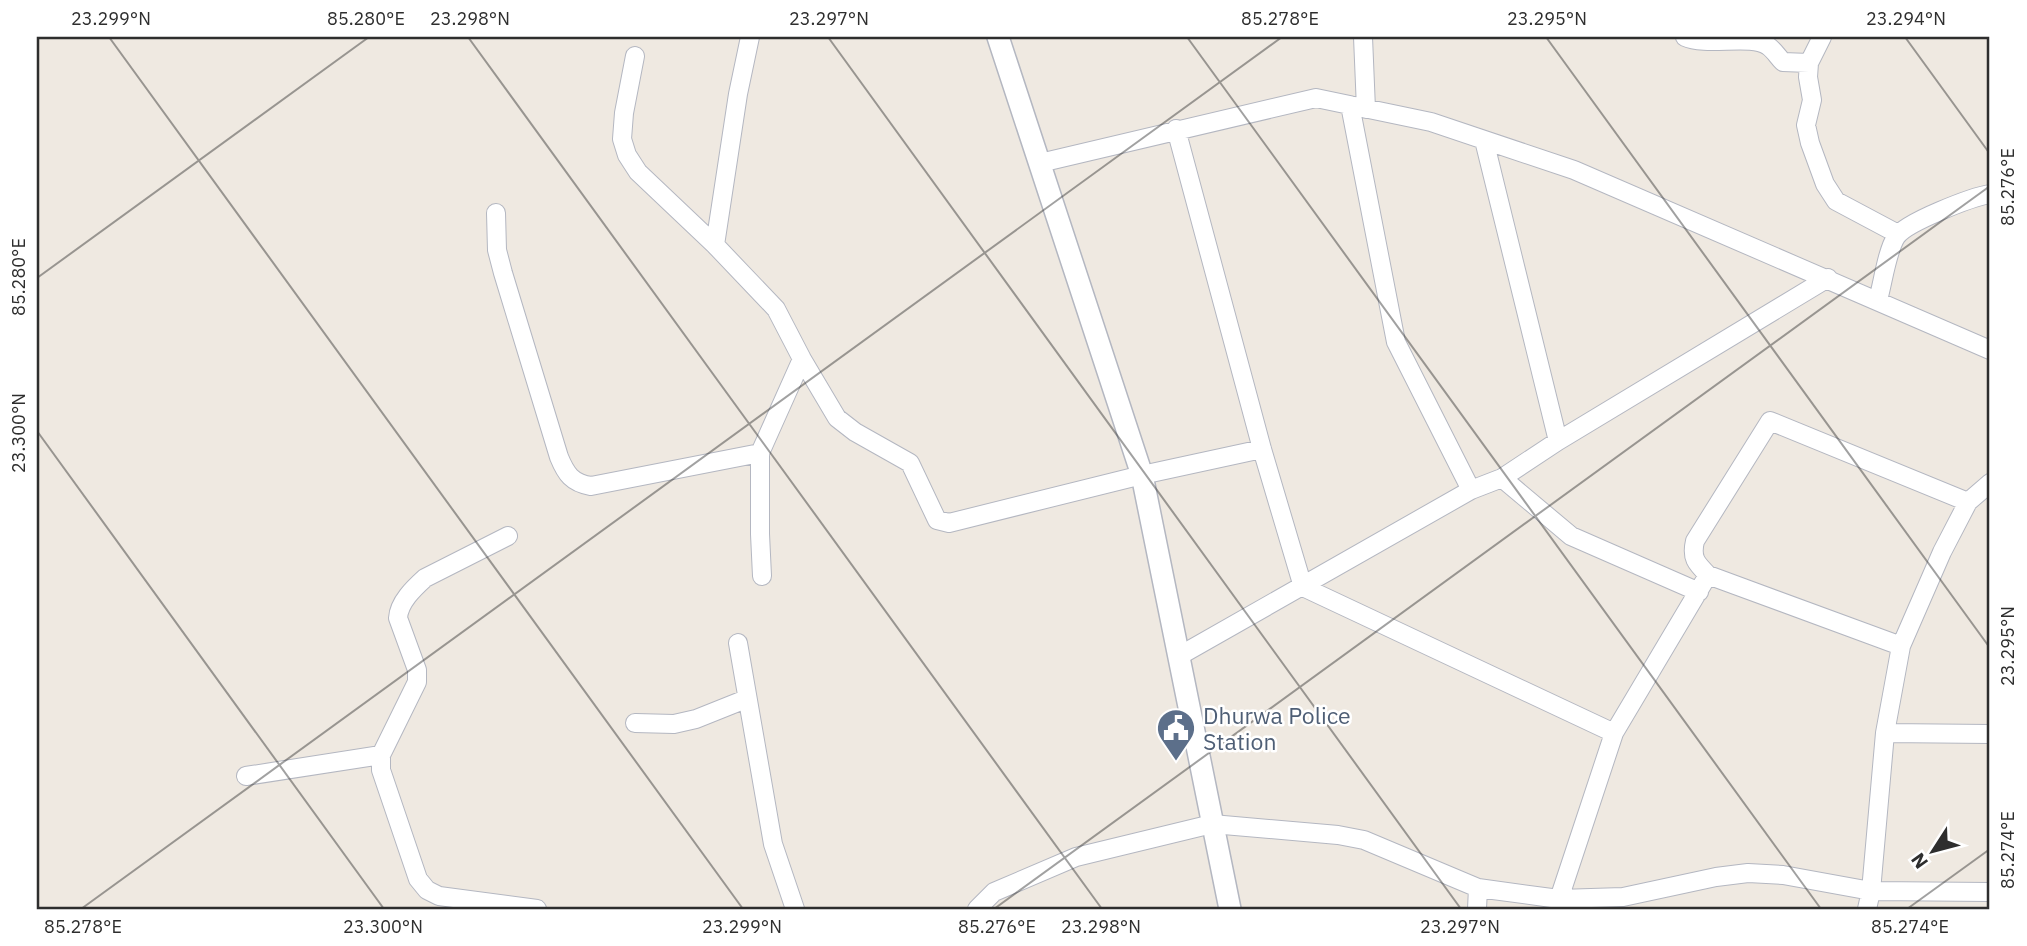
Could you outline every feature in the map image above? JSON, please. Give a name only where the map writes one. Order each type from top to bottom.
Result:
[{"type":"street","points":[[715,245],[738,94],[750,37]]},
{"type":"street","points":[[998,37],[1142,475],[1230,909]]},
{"type":"street","points":[[1363,37],[1358,107],[1396,342],[1471,490]]},
{"type":"street","points":[[1685,37],[1757,42],[1769,46],[1783,62],[1810,62]]},
{"type":"street","points":[[1822,37],[1810,62],[1808,77],[1812,100],[1807,134],[1830,194],[1843,205],[1898,234]]},
{"type":"street","points":[[635,56],[624,113],[622,139],[627,156],[638,172],[715,245],[776,309],[837,418],[855,432],[910,463],[937,520],[944,523],[1262,449]]},
{"type":"street","points":[[1040,163],[1316,98],[1431,122],[1574,170],[1990,350]]},
{"type":"street","points":[[1176,130],[1262,449],[1303,587],[1614,733]]},
{"type":"street","points":[[1484,140],[1558,440]]},
{"type":"street","points":[[1878,300],[1898,234],[1910,225],[1972,198],[1990,194]]},
{"type":"street","points":[[496,213],[497,250],[503,273],[559,457],[573,481],[591,486],[760,453]]},
{"type":"street","points":[[1179,656],[1471,490],[1502,478],[1558,440],[1828,278]]},
{"type":"street","points":[[762,576],[760,453],[802,359]]},
{"type":"street","points":[[1901,646],[1708,575],[1694,561],[1692,554],[1695,541],[1770,421],[1969,502]]},
{"type":"street","points":[[1502,478],[1571,536],[1699,592]]},
{"type":"street","points":[[1867,909],[1871,891],[1885,733],[1901,646],[1942,552],[1969,502],[1990,483]]},
{"type":"street","points":[[508,536],[425,578],[402,604],[398,618],[417,670],[417,682],[381,755],[385,783],[418,879],[427,890],[439,896],[537,909]]},
{"type":"street","points":[[1559,904],[1614,733],[1708,575]]},
{"type":"street","points":[[738,643],[773,844],[795,909]]},
{"type":"street","points":[[635,723],[674,724],[696,719],[746,699]]},
{"type":"street","points":[[1885,733],[1990,734]]},
{"type":"street","points":[[246,776],[381,755]]},
{"type":"street","points":[[977,909],[1076,857],[1212,824],[1338,835],[1364,841],[1478,888],[1559,904],[1623,897],[1716,877],[1748,873],[1783,875],[1871,891],[1990,892]]},
{"type":"street","points":[[1477,909],[1478,888]]},
{"type":"place","name":"Dhurwa Police Station","points":[[1176,762]]}]
